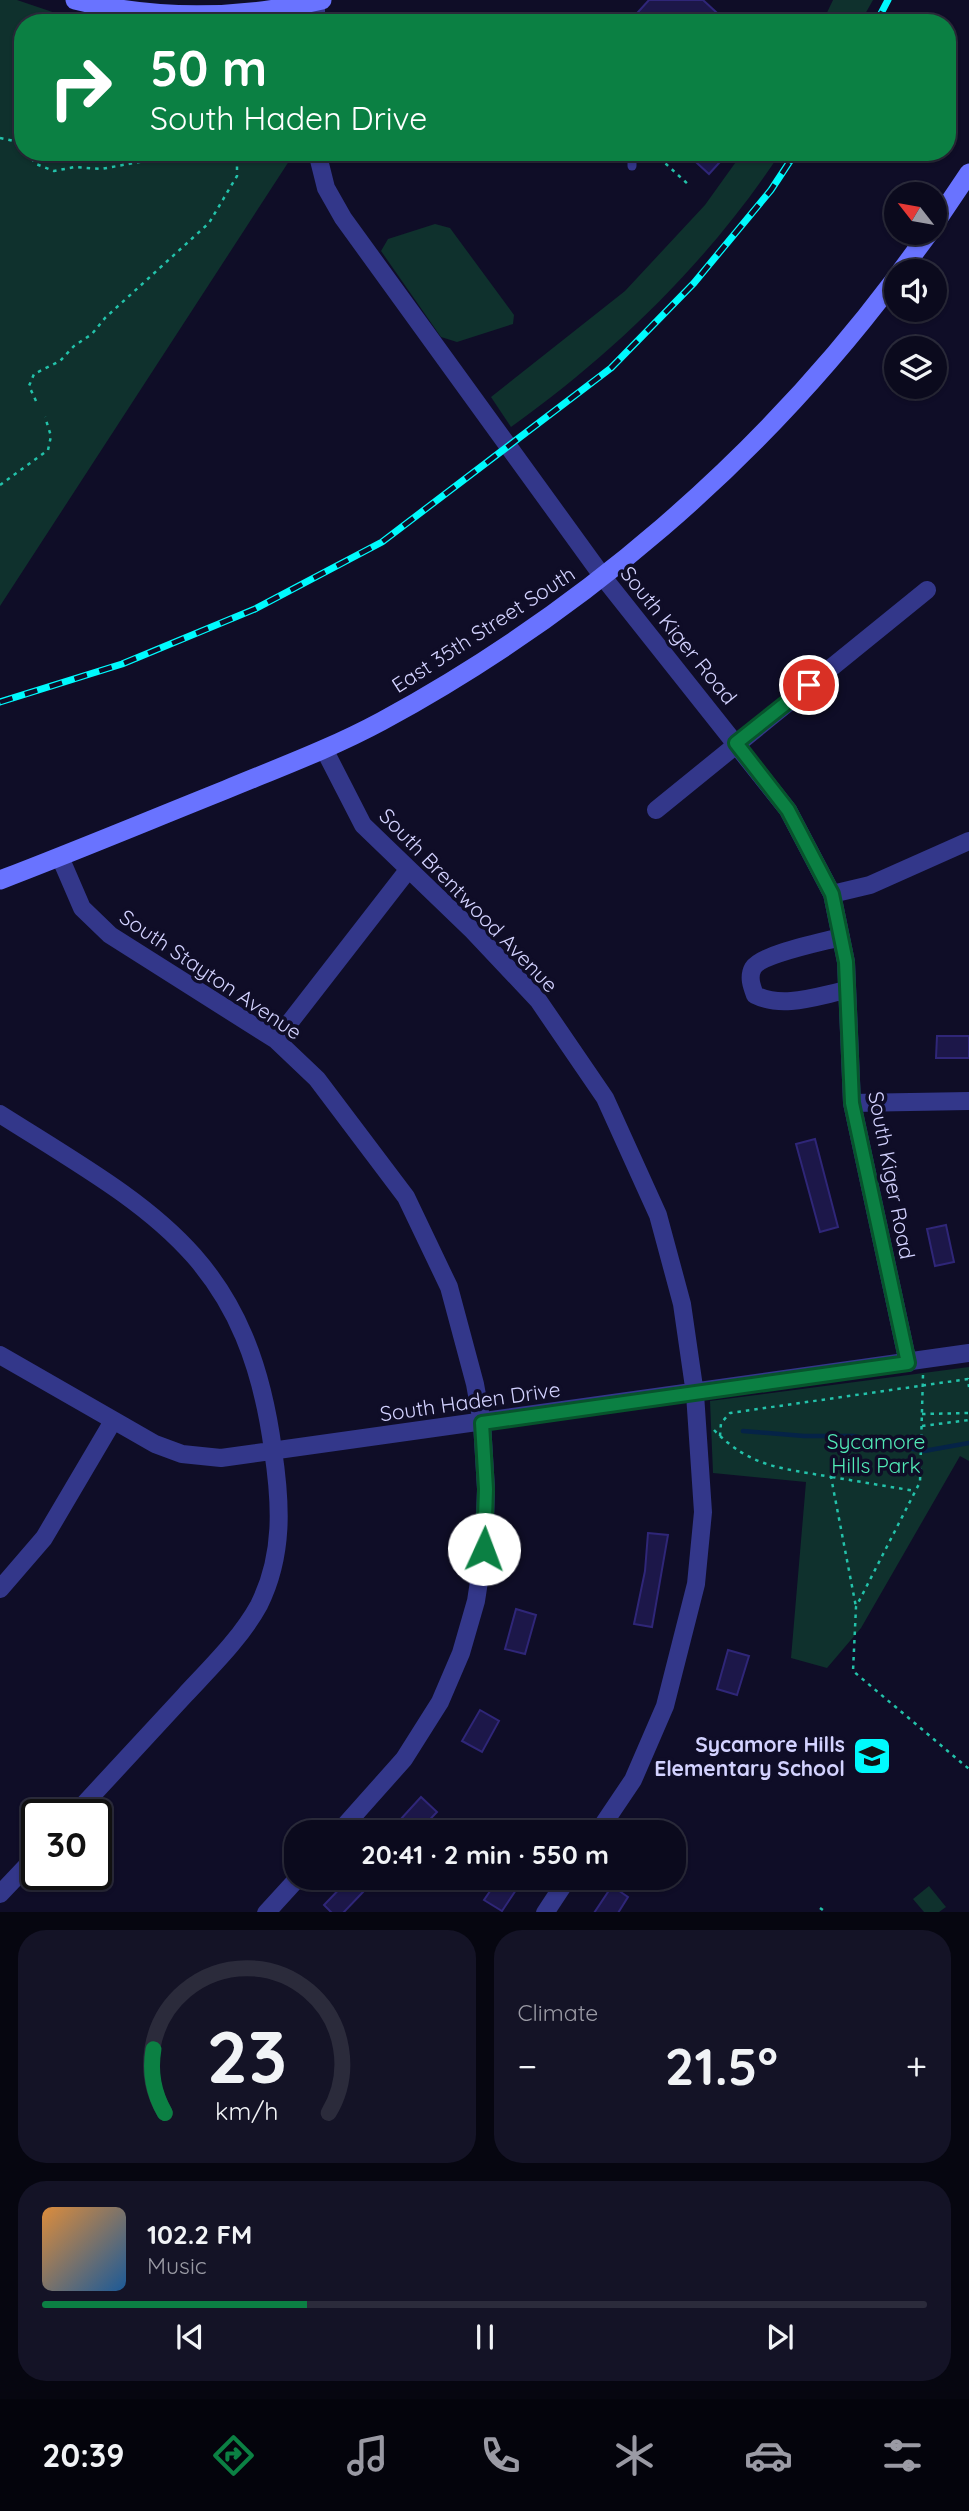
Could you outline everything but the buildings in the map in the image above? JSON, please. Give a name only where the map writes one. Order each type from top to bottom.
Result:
[{"type":"main road","points":[[75,0],[172,14],[241,14],[318,0]]},
{"type":"main road","points":[[947,206],[969,173]]},
{"type":"main road","name":"East 35th Street South","points":[[0,880],[324,749],[380,722],[453,681],[523,635],[603,576],[677,516],[748,449],[796,398],[884,292]]},
{"type":"street","name":"South Kiger Road","points":[[319,161],[326,188],[343,218],[603,576],[788,810],[832,894],[841,937],[847,990],[852,1103],[916,1367]]},
{"type":"street","points":[[656,810],[927,590]]},
{"type":"street","name":"South Brentwood Avenue","points":[[324,749],[363,825],[473,931],[538,1000],[606,1098],[658,1215],[682,1304],[695,1394],[703,1512],[696,1584],[664,1706],[633,1780],[606,1820]]},
{"type":"street","points":[[832,894],[870,885],[969,841]]},
{"type":"street","name":"South Stayton Avenue","points":[[60,857],[82,908],[110,935],[276,1040],[317,1079],[406,1197],[449,1287],[475,1384],[482,1423],[486,1489],[484,1549],[475,1601],[461,1653],[440,1702],[404,1759],[350,1820]]},
{"type":"street","points":[[276,1040],[408,870]]},
{"type":"street","points":[[841,937],[764,959],[753,968],[750,981],[755,995],[768,1002],[787,1002],[847,990]]},
{"type":"street","points":[[852,1103],[969,1101]]},
{"type":"street","points":[[0,1114],[131,1197],[190,1249],[224,1294],[249,1345],[261,1377],[279,1481],[279,1530],[272,1571],[258,1606],[229,1647],[89,1799]]},
{"type":"street","name":"South Haden Drive","points":[[0,1355],[155,1444],[182,1454],[221,1458],[916,1367],[969,1353]]},
{"type":"street","points":[[0,1589],[44,1538],[113,1421]]},
{"type":"street","points":[[0,1894],[21,1871]]},
{"type":"street","points":[[267,1912],[287,1890]]},
{"type":"street","points":[[546,1912],[560,1890]]},
{"type":"lane","points":[[632,161],[632,166]]},
{"type":"path","points":[[34,161],[54,171],[75,167],[101,169],[145,161]]},
{"type":"path","points":[[36,401],[29,386],[34,374],[60,361],[74,346],[92,334],[105,318],[152,278],[172,255],[209,223],[237,176],[235,161]]},
{"type":"path","points":[[663,161],[690,186]]},
{"type":"path","points":[[0,485],[48,450],[51,431],[45,417]]},
{"type":"path","points":[[856,1607],[920,1482],[923,1383],[916,1367]]},
{"type":"path","points":[[720,1436],[720,1423],[730,1413],[923,1383],[969,1379],[969,1387]]},
{"type":"path","points":[[922,1414],[969,1413]]},
{"type":"path","points":[[922,1426],[969,1420]]},
{"type":"path","points":[[713,1429],[736,1452],[759,1463],[915,1490]]},
{"type":"path","points":[[831,1477],[856,1607],[853,1671],[969,1769]]},
{"type":"path","points":[[820,1908],[826,1912]]},
{"type":"green space","points":[[0,0],[17,0],[58,14],[14,14],[14,161],[289,161],[0,606]]},
{"type":"green space","points":[[833,0],[873,0],[865,14],[826,14]]},
{"type":"green space","points":[[737,161],[775,161],[724,230],[659,302],[588,368],[511,427],[491,397],[625,291],[705,205]]},
{"type":"green space","points":[[435,224],[450,228],[514,315],[513,324],[457,342],[441,337],[381,251],[388,239]]},
{"type":"green space","name":"Sycamore Hills Park","points":[[969,1367],[969,1461],[960,1456],[861,1628],[827,1668],[791,1658],[806,1482],[713,1473],[710,1401]]},
{"type":"green space","points":[[929,1886],[946,1907],[939,1912],[924,1912],[913,1899]]},
{"type":"waterway","points":[[743,1431],[804,1436],[853,1436],[918,1450]]},
{"type":"waterway","points":[[924,1451],[969,1443]]},
{"type":"railway","points":[[881,14],[888,0]]},
{"type":"railway","points":[[0,702],[122,664],[255,609],[382,542],[611,368],[694,283],[771,190],[790,161]]},
{"type":"place","name":"Sycamore Hills Elementary School","points":[[872,1756]]},
{"type":"route","points":[[484,1549],[486,1489],[482,1423],[908,1363],[852,1103],[846,962],[832,894],[788,810],[736,743],[809,685]]}]
